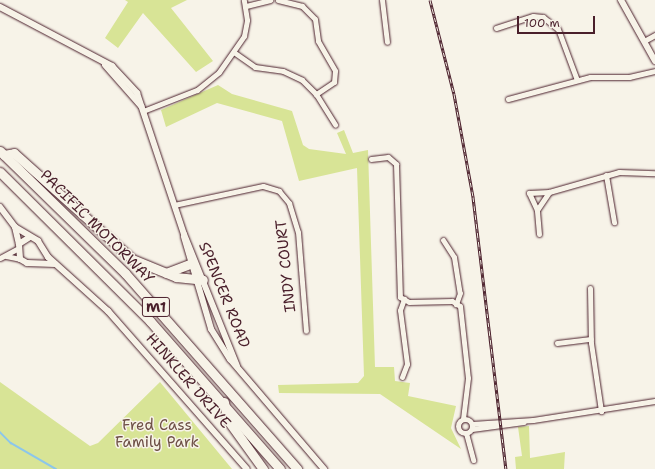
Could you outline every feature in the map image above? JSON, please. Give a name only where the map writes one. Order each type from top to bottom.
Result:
[{"type":"highway","points":[[2,153],[14,153],[129,256],[166,273],[199,279]]},
{"type":"highway","name":"PACIFIC MOTORWAY","points":[[2,153],[125,273],[297,469]]},
{"type":"highway","name":"PACIFIC MOTORWAY","points":[[0,172],[150,321],[224,401],[280,469]]},
{"type":"highway","points":[[166,273],[190,264]]},
{"type":"highway","points":[[224,401],[227,419],[263,469]]},
{"type":"street","points":[[142,109],[197,90],[235,53],[246,28],[246,6],[244,0]]},
{"type":"street","points":[[246,6],[270,0]]},
{"type":"street","points":[[278,0],[306,8],[314,19],[318,41],[335,71],[334,82],[316,94]]},
{"type":"street","points":[[382,0],[387,42]]},
{"type":"street","points":[[621,0],[655,61]]},
{"type":"street","name":"SPENCER ROAD","points":[[0,7],[3,11],[102,62],[122,78],[142,109],[199,279],[211,329],[237,366],[324,469]]},
{"type":"street","points":[[496,28],[533,16],[543,16],[558,29],[577,80]]},
{"type":"street","points":[[644,41],[655,35]]},
{"type":"street","points":[[235,53],[255,67],[283,71],[302,80],[316,94],[335,125]]},
{"type":"street","points":[[508,99],[577,80],[629,77],[655,71]]},
{"type":"street","points":[[371,159],[388,157],[396,164],[400,297],[404,299],[456,304],[460,306],[468,378],[463,419],[458,429],[466,434],[473,460]]},
{"type":"street","points":[[539,234],[537,210],[529,193],[549,192],[606,175],[655,173]]},
{"type":"street","points":[[606,175],[614,222]]},
{"type":"street","name":"INDY COURT","points":[[174,205],[262,186],[280,191],[289,203],[298,232],[306,331]]},
{"type":"street","points":[[537,210],[549,192]]},
{"type":"street","name":"HINKLER DRIVE","points":[[0,207],[15,227],[38,241],[43,250],[55,264],[108,311],[248,469]]},
{"type":"street","name":"HINKLER DRIVE","points":[[15,227],[20,259]]},
{"type":"street","name":"SPENCER ROAD","points":[[184,234],[190,264],[199,279],[237,366]]},
{"type":"street","points":[[0,258],[6,256],[30,237]]},
{"type":"street","points":[[442,240],[454,257],[460,293],[456,304]]},
{"type":"street","points":[[36,261],[43,250]]},
{"type":"street","points":[[6,256],[55,264]]},
{"type":"street","points":[[590,288],[591,339],[601,411]]},
{"type":"street","points":[[402,377],[407,364],[400,310],[404,299]]},
{"type":"street","points":[[556,343],[591,339]]},
{"type":"street","points":[[463,419],[472,426],[515,425],[533,420],[601,411],[655,401]]},
{"type":"street","points":[[466,434],[472,426]]},
{"type":"green space","points":[[125,0],[187,0],[171,8],[213,61],[196,72],[143,13],[118,48],[105,38],[128,2]]},
{"type":"green space","points":[[218,85],[232,94],[292,111],[303,145],[309,149],[346,154],[337,133],[344,130],[353,153],[368,150],[375,367],[394,367],[395,381],[410,383],[408,396],[456,406],[451,428],[461,449],[380,394],[279,393],[278,385],[358,383],[364,376],[357,168],[299,181],[282,121],[217,103],[166,127],[161,110]]},
{"type":"green space","name":"Fred Cass Family Park","points":[[0,382],[90,446],[98,443],[160,382],[232,469],[0,469]]},
{"type":"green space","points":[[529,426],[530,458],[565,452],[564,469],[516,469],[515,457],[522,456],[518,427]]},
{"type":"waterway","points":[[0,432],[11,443],[56,469]]},
{"type":"railway","points":[[430,0],[454,94],[473,197],[506,469]]}]
